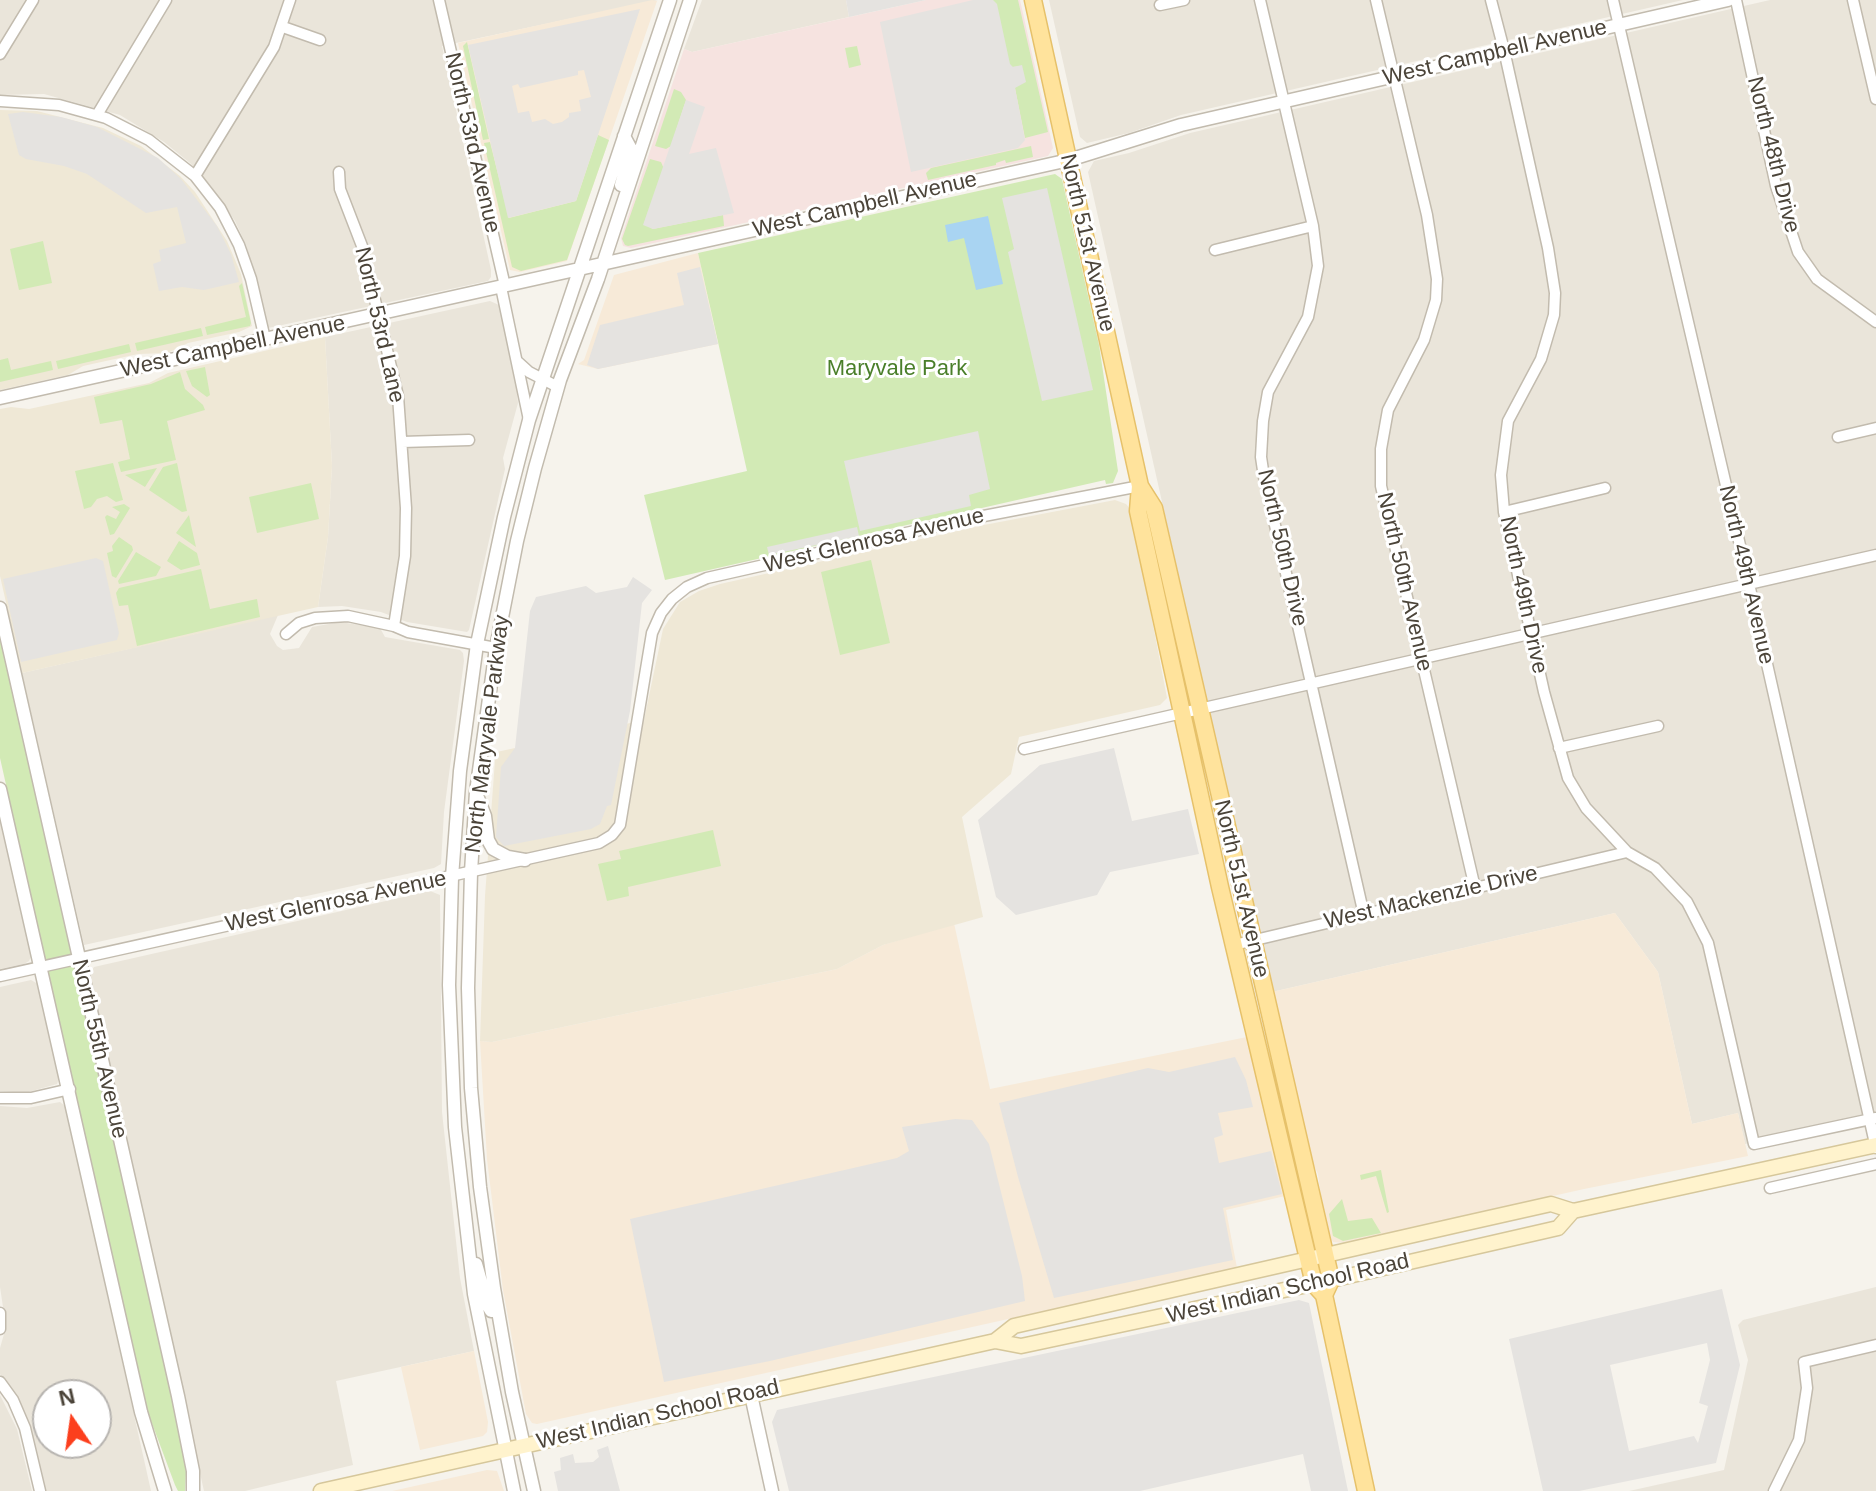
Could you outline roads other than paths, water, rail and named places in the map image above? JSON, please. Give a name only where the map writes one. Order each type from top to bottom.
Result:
[{"type":"main road","name":"North 51st Avenue","points":[[1033,0],[1140,486],[1138,511],[1182,713],[1234,945],[1323,1286],[1366,1491]]},
{"type":"main road","name":"North 51st Avenue","points":[[1140,486],[1154,508],[1253,941],[1316,1258]]},
{"type":"main road","name":"West Indian School Road","points":[[995,1341],[1014,1326],[1551,1204],[1573,1211],[1876,1147]]},
{"type":"main road","name":"West Indian School Road","points":[[321,1491],[995,1341],[1021,1346],[1323,1286],[1558,1228],[1573,1211]]},
{"type":"street","points":[[0,54],[33,0]]},
{"type":"street","points":[[97,115],[166,0]]},
{"type":"street","points":[[195,176],[258,75],[283,27],[290,0]]},
{"type":"street","name":"North 53rd Avenue","points":[[439,0],[503,287],[529,420]]},
{"type":"street","name":"North Maryvale Parkway","points":[[514,1491],[482,1335],[468,1246],[455,1127],[449,985],[452,877],[460,771],[477,644],[504,517],[529,420],[670,0]]},
{"type":"street","name":"North Maryvale Parkway","points":[[534,1491],[497,1311],[480,1187],[471,1088],[468,988],[476,792],[496,648],[517,541],[558,387],[603,264],[690,0]]},
{"type":"street","points":[[1160,5],[1184,0]]},
{"type":"street","name":"North 50th Drive","points":[[1260,0],[1313,226],[1318,266],[1313,301],[1303,331],[1268,392],[1261,457],[1364,915]]},
{"type":"street","name":"North 50th Avenue","points":[[1376,0],[1427,215],[1437,279],[1436,300],[1424,340],[1388,410],[1381,449],[1381,486],[1475,888]]},
{"type":"street","name":"North 49th Drive","points":[[1491,0],[1548,248],[1555,293],[1554,315],[1541,359],[1508,421],[1501,475],[1504,512],[1568,778],[1586,808],[1627,852],[1655,868],[1687,902],[1708,943],[1754,1144],[1873,1119]]},
{"type":"street","name":"North 49th Avenue","points":[[1613,0],[1873,1119],[1876,1147]]},
{"type":"street","name":"West Campbell Avenue","points":[[0,398],[1069,160],[1181,125],[1728,0]]},
{"type":"street","name":"North 48th Drive","points":[[1736,0],[1776,186],[1798,252],[1817,279],[1876,322]]},
{"type":"street","points":[[1853,0],[1876,99]]},
{"type":"street","points":[[283,27],[320,40]]},
{"type":"street","points":[[642,84],[664,76]]},
{"type":"street","points":[[0,101],[48,103],[97,115],[149,140],[195,176],[220,208],[239,245],[251,279],[265,339]]},
{"type":"street","points":[[619,212],[622,178],[631,149],[624,136]]},
{"type":"street","name":"North 53rd Lane","points":[[339,172],[340,189],[357,229],[396,383],[402,442],[405,556],[394,626]]},
{"type":"street","points":[[1215,250],[1313,226]]},
{"type":"street","points":[[517,361],[529,372],[558,387]]},
{"type":"street","points":[[1838,437],[1876,428]]},
{"type":"street","points":[[402,442],[469,440]]},
{"type":"street","name":"West Glenrosa Avenue","points":[[0,976],[599,843],[620,825],[652,633],[663,609],[687,587],[707,578],[968,519],[1140,486]]},
{"type":"street","points":[[1504,512],[1605,488]]},
{"type":"street","points":[[1024,749],[1876,555]]},
{"type":"street","name":"North 55th Avenue","points":[[0,608],[178,1396],[193,1471],[193,1491]]},
{"type":"street","points":[[286,634],[299,623],[330,616],[348,616],[408,632],[496,648]]},
{"type":"street","points":[[1559,748],[1658,726]]},
{"type":"street","points":[[476,792],[493,849],[508,857],[525,860]]},
{"type":"street","name":"North 55th Avenue","points":[[1,797],[70,1089],[141,1412],[165,1491]]},
{"type":"street","name":"West Mackenzie Drive","points":[[1234,945],[1627,852]]},
{"type":"street","points":[[0,1098],[31,1098],[70,1089]]},
{"type":"street","points":[[1770,1188],[1876,1164]]},
{"type":"street","points":[[468,1246],[480,1273],[488,1306],[491,1311],[497,1311]]},
{"type":"street","points":[[0,1313],[0,1329]]},
{"type":"street","points":[[1774,1491],[1799,1440],[1807,1388],[1804,1362],[1876,1345]]},
{"type":"street","points":[[0,1382],[13,1400],[25,1428],[40,1491]]},
{"type":"street","points":[[751,1395],[772,1491]]},
{"type":"water","points":[[988,216],[1003,284],[976,290],[964,238],[948,242],[945,225]]},
{"type":"park label","name":"Maryvale Park","points":[[897,369]]}]
